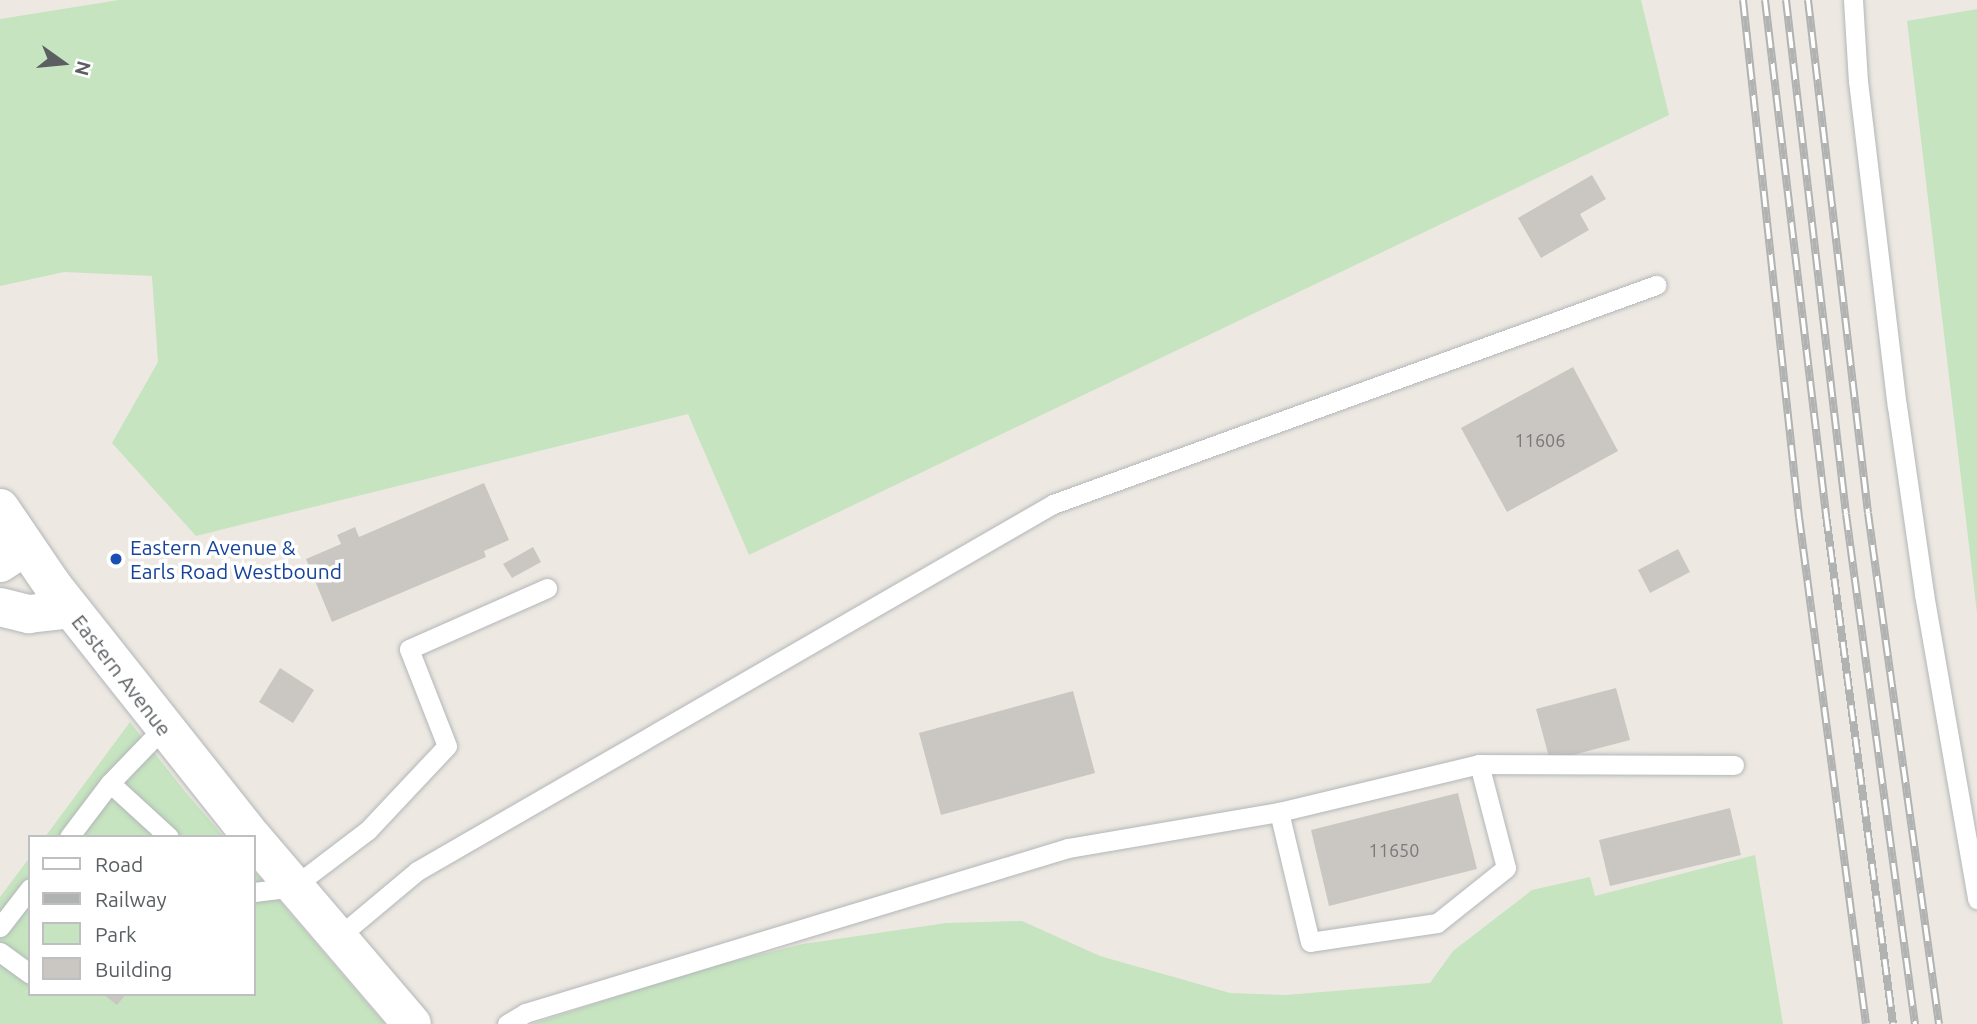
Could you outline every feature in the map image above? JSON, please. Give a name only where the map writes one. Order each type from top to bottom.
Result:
[{"type":"main road","name":"Eastern Avenue","points":[[0,508],[13,555],[71,609],[251,835]]},
{"type":"main road","points":[[0,607],[29,614],[71,609]]},
{"type":"main road","name":"Eastern Avenue","points":[[256,842],[412,1024]]},
{"type":"lane","points":[[1853,0],[1858,80],[1897,406],[1924,594],[1977,899]]},
{"type":"lane","points":[[337,938],[418,871],[1053,504],[1656,285]]},
{"type":"lane","points":[[256,892],[293,887],[368,830],[447,746],[409,649],[547,588]]},
{"type":"lane","points":[[71,835],[110,783],[163,728]]},
{"type":"lane","points":[[1279,811],[1310,942],[1437,923],[1506,868],[1479,764]]},
{"type":"lane","points":[[507,1024],[525,1013],[1068,848],[1279,811],[1479,764],[1734,765]]},
{"type":"lane","points":[[110,783],[167,835]]},
{"type":"lane","points":[[0,927],[28,891]]},
{"type":"lane","points":[[0,952],[28,973]]},
{"type":"green space","points":[[119,0],[1641,0],[1669,115],[749,555],[688,414],[196,536],[112,443],[158,362],[152,276],[64,272],[0,286],[0,19]]},
{"type":"green space","points":[[1977,9],[1977,613],[1907,21]]},
{"type":"green space","points":[[130,722],[222,835],[46,835]]},
{"type":"green space","points":[[1755,855],[1783,1024],[532,1024],[705,968],[803,944],[946,923],[1022,921],[1100,956],[1230,993],[1286,995],[1430,983],[1453,951],[1532,890],[1590,877],[1595,896]]},
{"type":"green space","points":[[28,860],[28,996],[256,996],[256,873],[385,1024],[0,1024],[0,897]]},
{"type":"building","points":[[1592,175],[1606,199],[1580,214],[1589,230],[1541,258],[1518,218]]},
{"type":"building","points":[[1573,367],[1618,451],[1507,512],[1461,428]]},
{"type":"building","points":[[484,483],[509,540],[484,551],[486,557],[332,622],[306,559],[341,544],[337,535],[355,527],[359,537]]},
{"type":"building","points":[[533,547],[541,562],[512,578],[503,564]]},
{"type":"building","points":[[1678,549],[1690,572],[1650,593],[1638,570]]},
{"type":"building","points":[[280,668],[314,690],[293,723],[259,702]]},
{"type":"building","points":[[1616,688],[1630,740],[1550,761],[1536,709]]},
{"type":"building","points":[[1073,691],[1095,773],[941,815],[919,733]]},
{"type":"building","points":[[1458,793],[1477,869],[1329,906],[1311,830]]},
{"type":"building","points":[[1730,808],[1741,855],[1610,886],[1599,840]]},
{"type":"building","points":[[106,996],[124,996],[117,1005]]},
{"type":"railway","points":[[1743,0],[1799,517],[1866,1024]]},
{"type":"railway","points":[[1765,0],[1826,515],[1893,1024]]},
{"type":"railway","points":[[1786,0],[1846,514],[1915,1024]]},
{"type":"railway","points":[[1808,0],[1868,513],[1939,1024]]},
{"type":"place","name":"Eastern Avenue & Earls Road Westbound","points":[[116,559]]}]
